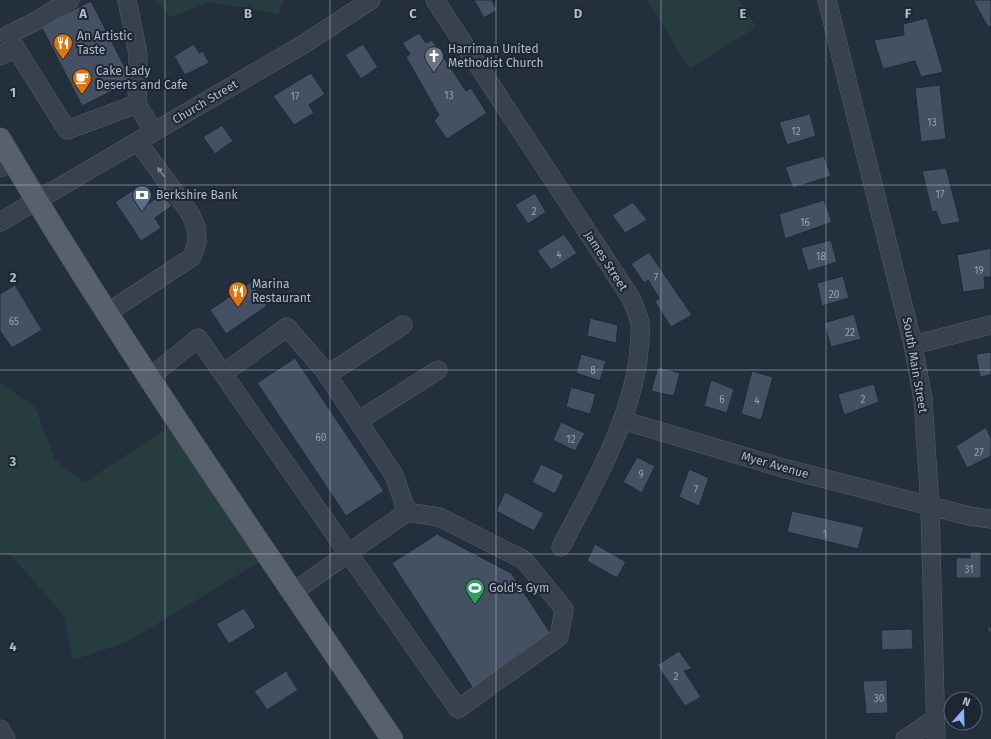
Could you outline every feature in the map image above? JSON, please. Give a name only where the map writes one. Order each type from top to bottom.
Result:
[{"type":"main road","points":[[0,139],[7,165],[36,201],[149,378],[392,739]]},
{"type":"street","points":[[70,0],[36,21],[8,35],[8,52],[67,130],[137,104]]},
{"type":"street","points":[[127,0],[138,54],[137,104],[154,132]]},
{"type":"street","name":"Church Street","points":[[0,222],[304,44],[371,0]]},
{"type":"street","name":"James Street","points":[[435,0],[631,298],[638,313],[640,343],[634,382],[622,420],[612,448],[561,547]]},
{"type":"street","name":"South Main Street","points":[[827,0],[914,345],[924,399],[930,506],[936,739]]},
{"type":"street","points":[[107,313],[192,257],[197,242],[196,227],[190,213],[138,142]]},
{"type":"street","points":[[914,345],[991,324]]},
{"type":"street","points":[[327,375],[403,325]]},
{"type":"street","points":[[223,374],[287,327],[327,375],[394,475],[407,512]]},
{"type":"street","points":[[149,378],[198,338],[348,553],[458,709],[559,637],[564,609],[524,560],[439,517],[407,512],[348,553],[293,592]]},
{"type":"street","points":[[358,421],[438,370]]},
{"type":"street","name":"Myer Avenue","points":[[622,420],[783,468],[969,516],[991,519]]},
{"type":"street","points":[[904,739],[935,719]]},
{"type":"street","points":[[0,729],[6,739]]},
{"type":"green space","points":[[155,0],[284,0],[278,14],[211,2],[171,17]]},
{"type":"green space","points":[[647,0],[739,0],[756,27],[690,69]]},
{"type":"green space","points":[[0,383],[35,407],[55,460],[85,482],[178,421],[269,556],[127,642],[73,660],[64,616],[12,556],[0,553]]},
{"type":"building","points":[[474,0],[495,0],[492,1],[497,10],[484,18]]},
{"type":"building","points":[[973,0],[991,0],[991,26],[988,27]]},
{"type":"building","points":[[91,1],[132,81],[82,106],[41,26]]},
{"type":"building","points":[[927,18],[943,72],[921,77],[915,61],[883,69],[874,40],[904,35],[903,24]]},
{"type":"building","name":"Harriman United Methodist Church","points":[[419,33],[426,43],[432,40],[466,91],[471,88],[487,113],[447,139],[434,121],[439,115],[406,57],[410,54],[402,43]]},
{"type":"building","points":[[194,44],[199,53],[203,51],[209,63],[185,75],[174,56]]},
{"type":"building","points":[[363,44],[378,67],[361,79],[345,55]]},
{"type":"building","points":[[311,73],[325,94],[309,105],[314,113],[294,125],[273,96]]},
{"type":"building","points":[[940,85],[946,139],[921,142],[915,88]]},
{"type":"building","points":[[810,114],[816,136],[787,145],[779,122]]},
{"type":"building","points":[[222,125],[233,141],[215,154],[203,137]]},
{"type":"building","points":[[824,156],[831,176],[793,188],[785,167]]},
{"type":"building","points":[[946,168],[960,222],[941,225],[936,211],[932,212],[922,171]]},
{"type":"building","name":"Berkshire Bank","points":[[135,189],[146,205],[163,194],[172,206],[155,218],[161,228],[141,241],[115,202]]},
{"type":"building","points":[[535,193],[546,212],[528,224],[515,205]]},
{"type":"building","points":[[824,200],[832,222],[785,239],[779,214]]},
{"type":"building","points":[[633,202],[647,220],[625,233],[612,215]]},
{"type":"building","points":[[564,234],[577,253],[551,270],[537,251]]},
{"type":"building","points":[[831,240],[837,262],[808,271],[801,248]]},
{"type":"building","points":[[991,248],[991,277],[984,277],[985,289],[963,292],[957,255]]},
{"type":"building","points":[[649,252],[692,315],[671,327],[655,302],[659,298],[648,280],[644,283],[631,264]]},
{"type":"building","points":[[843,276],[849,298],[822,306],[817,283]]},
{"type":"building","name":"Marina Restaurant","points":[[251,282],[267,306],[226,334],[210,310]]},
{"type":"building","points":[[15,285],[42,330],[12,348],[0,331],[0,294]]},
{"type":"building","points":[[854,314],[861,339],[831,347],[824,323]]},
{"type":"building","points":[[590,318],[618,325],[616,343],[587,336]]},
{"type":"building","points":[[991,352],[991,375],[980,377],[976,354]]},
{"type":"building","points":[[581,354],[606,361],[600,381],[576,373]]},
{"type":"building","points":[[295,358],[384,491],[346,516],[257,383]]},
{"type":"building","points":[[658,367],[680,373],[674,396],[651,391]]},
{"type":"building","points":[[752,371],[773,377],[761,420],[741,414]]},
{"type":"building","points":[[711,380],[734,389],[727,413],[704,406]]},
{"type":"building","points":[[874,384],[879,402],[844,415],[838,394]]},
{"type":"building","points":[[571,387],[596,394],[590,414],[566,407]]},
{"type":"building","points":[[561,422],[585,433],[575,451],[553,440]]},
{"type":"building","points":[[986,427],[991,438],[991,456],[967,468],[956,446]]},
{"type":"building","points":[[637,457],[655,466],[642,493],[623,482]]},
{"type":"building","points":[[541,464],[564,475],[555,494],[532,482]]},
{"type":"building","points":[[689,469],[709,478],[699,506],[679,497]]},
{"type":"building","points":[[505,492],[544,513],[534,531],[496,511]]},
{"type":"building","points":[[792,511],[864,527],[858,549],[787,532]]},
{"type":"building","name":"Gold's Gym","points":[[437,534],[511,573],[553,637],[474,690],[392,563]]},
{"type":"building","points":[[595,544],[626,562],[617,578],[587,561]]},
{"type":"building","points":[[970,552],[981,552],[981,578],[956,578],[956,557],[970,558]]},
{"type":"building","points":[[244,608],[256,627],[229,644],[216,624]]},
{"type":"building","points":[[991,626],[991,634],[987,629]]},
{"type":"building","points":[[912,629],[913,649],[882,650],[881,630]]},
{"type":"building","points":[[679,651],[692,669],[684,671],[701,697],[685,706],[657,665]]},
{"type":"building","points":[[286,671],[298,690],[267,710],[254,691]]},
{"type":"building","points":[[887,680],[888,713],[866,714],[863,681]]},
{"type":"place","name":"An Artistic Taste","points":[[63,60]]},
{"type":"place","name":"Harriman United Methodist Church","points":[[434,73]]},
{"type":"place","name":"Cake Lady Deserts and Cafe","points":[[82,95]]},
{"type":"place","name":"Berkshire Bank","points":[[142,212]]},
{"type":"place","name":"Marina Restaurant","points":[[238,308]]},
{"type":"place","name":"Gold's Gym","points":[[475,605]]}]
